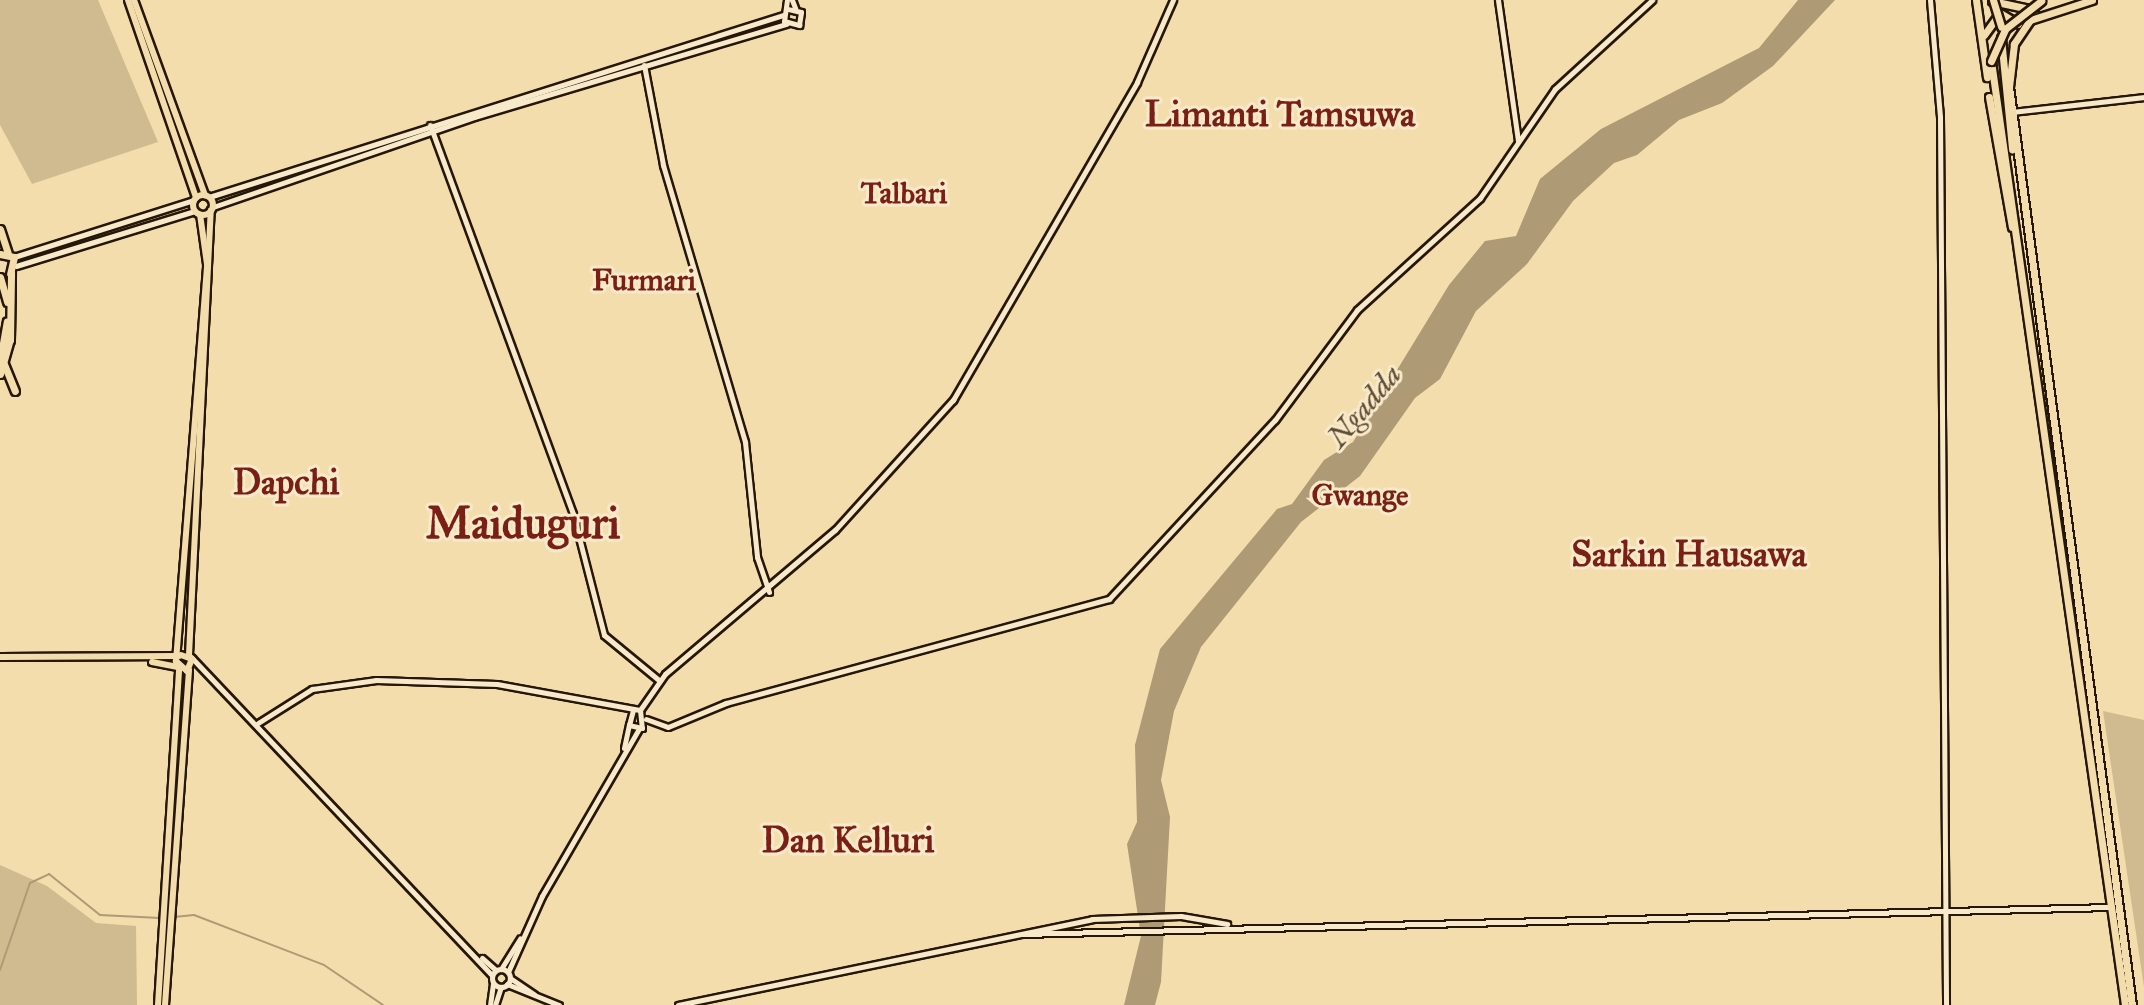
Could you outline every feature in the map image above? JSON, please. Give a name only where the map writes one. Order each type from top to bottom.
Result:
[{"type":"highway","points":[[1976,0],[2021,261]]},
{"type":"highway","points":[[1992,0],[2022,10],[2092,0]]},
{"type":"highway","points":[[1992,0],[2001,27],[2015,163],[2125,1005]]},
{"type":"highway","points":[[2022,10],[2024,0]]},
{"type":"highway","points":[[2042,0],[2005,29],[1991,61],[2114,906],[2132,1005]]},
{"type":"highway","points":[[2018,34],[2050,8]]},
{"type":"highway","points":[[1982,41],[2000,13],[2016,20],[2018,34],[2010,61],[2015,163]]},
{"type":"highway","points":[[0,229],[10,261],[2,362],[15,391],[0,389]]},
{"type":"highway","points":[[0,374],[7,309],[0,275],[10,261]]},
{"type":"main road","points":[[131,0],[179,137],[207,264],[185,656],[190,668],[168,885]]},
{"type":"main road","points":[[10,261],[195,199],[644,65],[786,24],[800,23],[790,0]]},
{"type":"main road","points":[[640,710],[660,681],[769,592],[953,400],[1137,82],[1173,0]]},
{"type":"main road","points":[[1498,0],[1518,142]]},
{"type":"main road","points":[[640,710],[646,719],[668,727],[726,703],[1109,599],[1229,474],[1357,310],[1480,198],[1569,74],[1652,0]]},
{"type":"main road","points":[[1930,0],[1940,117],[1946,1005]]},
{"type":"main road","points":[[10,261],[212,209],[431,128],[783,15],[791,8]]},
{"type":"main road","points":[[783,15],[786,24]]},
{"type":"main road","points":[[644,65],[663,165],[745,442],[757,557],[769,592]]},
{"type":"main road","points":[[2012,113],[2144,97]]},
{"type":"main road","points":[[431,128],[573,514],[604,635],[660,681]]},
{"type":"main road","points":[[158,1005],[168,885],[178,668],[185,656],[212,209],[179,137]]},
{"type":"main road","points":[[0,659],[185,656],[210,669],[496,974],[559,1005]]},
{"type":"main road","points":[[0,659],[210,669]]},
{"type":"main road","points":[[258,723],[312,689],[400,679],[497,684],[640,710]]},
{"type":"main road","points":[[623,753],[633,710]]},
{"type":"main road","points":[[492,1005],[496,974],[525,931],[623,753],[646,719]]},
{"type":"main road","points":[[629,725],[639,729]]},
{"type":"main road","points":[[1022,934],[1170,931],[1228,924],[1947,913],[2114,906]]},
{"type":"main road","points":[[678,1005],[1118,916],[1168,916],[1228,924]]},
{"type":"main road","points":[[165,930],[165,1005]]},
{"type":"main road","points":[[492,1005],[507,980],[525,931]]},
{"type":"main road","points":[[496,974],[507,980]]},
{"type":"shaded area","points":[[0,0],[98,0],[158,142],[32,184],[0,125]]},
{"type":"shaded area","points":[[1798,0],[1835,0],[1773,66],[1722,103],[1679,120],[1637,155],[1614,163],[1573,201],[1527,264],[1476,311],[1440,379],[1415,398],[1360,476],[1301,522],[1201,647],[1174,711],[1161,780],[1170,817],[1161,982],[1155,1005],[1124,1005],[1141,936],[1127,844],[1137,822],[1135,745],[1160,649],[1277,509],[1292,504],[1324,460],[1353,442],[1449,285],[1485,241],[1516,236],[1540,179],[1601,129],[1759,48]]},
{"type":"shaded area","points":[[2103,711],[2144,720],[2144,987]]},
{"type":"shaded area","points":[[0,865],[47,886],[96,923],[136,926],[137,1005],[0,1005]]},
{"type":"waterway","points":[[0,970],[30,883],[49,874],[100,915],[160,918]]},
{"type":"waterway","points":[[174,917],[194,915],[324,965],[383,1005]]},
{"type":"district","name":"Limanti Tamsuwa","points":[[1280,115]]},
{"type":"district","name":"Talbari","points":[[904,193]]},
{"type":"district","name":"Furmari","points":[[644,280]]},
{"type":"district","name":"Dapchi","points":[[286,483]]},
{"type":"district","name":"Gwange","points":[[1360,495]]},
{"type":"district","name":"Maiduguri","points":[[523,523]]},
{"type":"district","name":"Sarkin Hausawa","points":[[1689,555]]},
{"type":"district","name":"Dan Kelluri","points":[[848,841]]},
{"type":"water label","name":"Ngadda","points":[[1364,406]]}]
